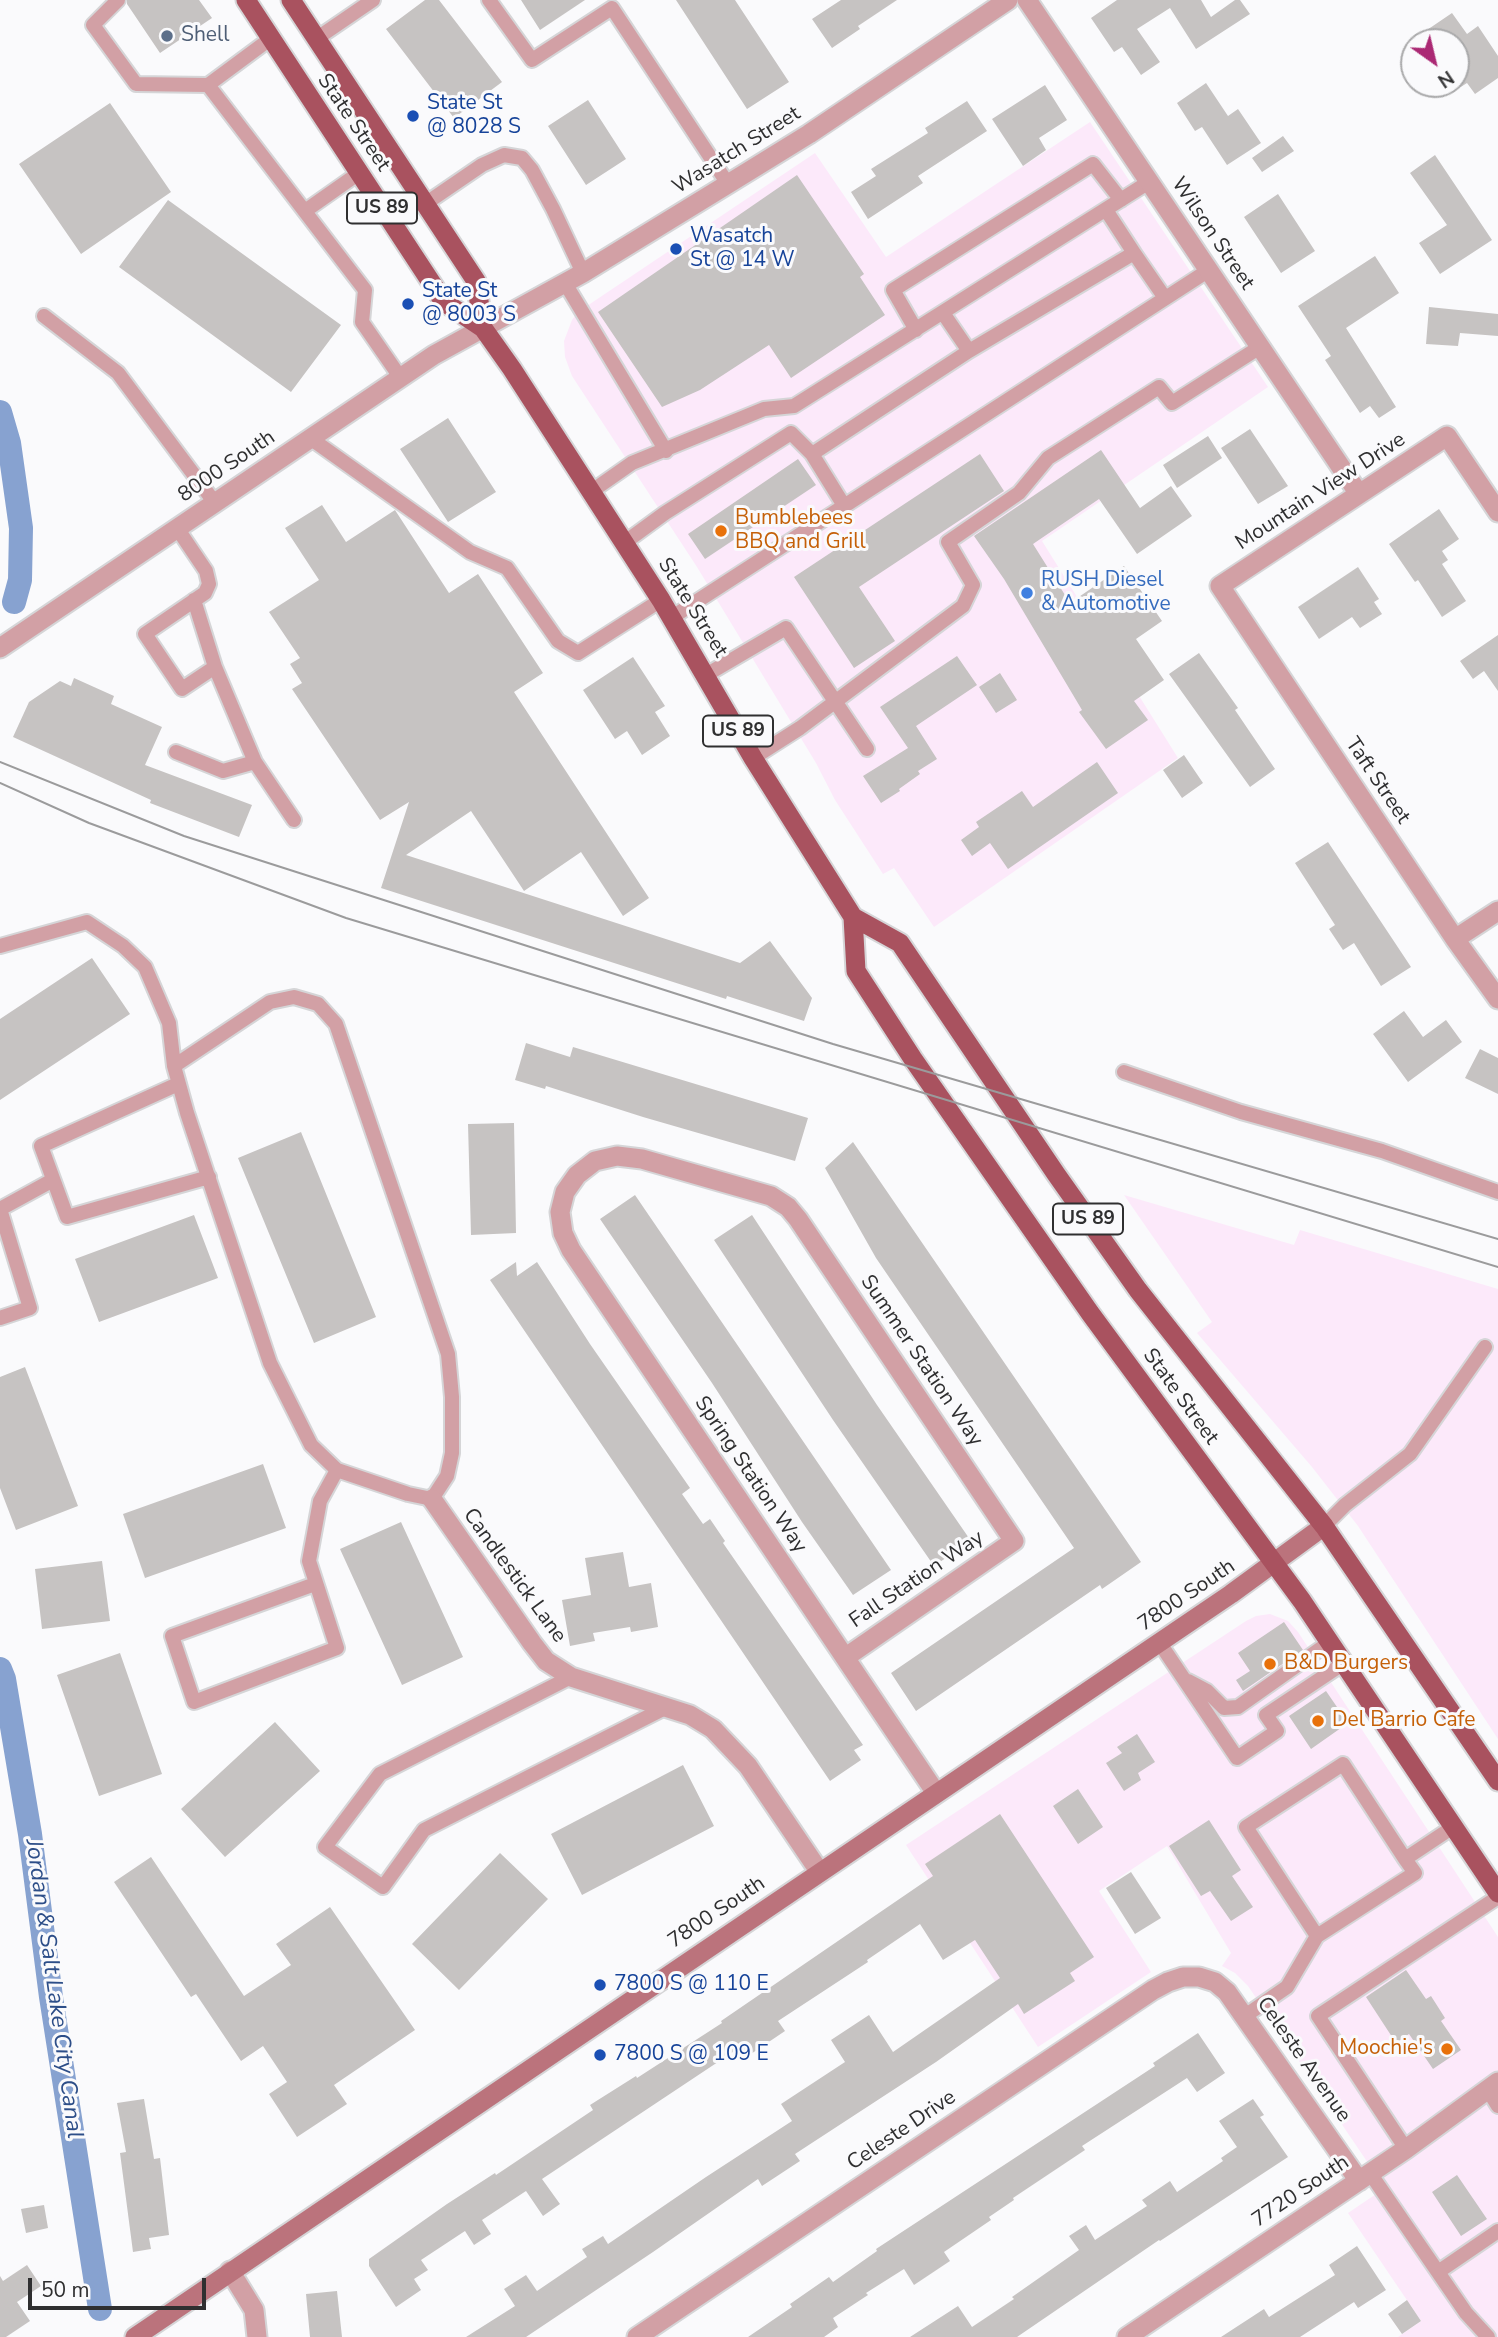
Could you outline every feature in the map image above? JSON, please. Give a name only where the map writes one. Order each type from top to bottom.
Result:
[{"type":"main road","name":"State Street","points":[[246,0],[444,302],[483,328],[661,600],[754,758],[853,917],[856,971],[913,1059],[1090,1313],[1331,1642],[1498,1895]]},
{"type":"main road","name":"State Street","points":[[291,0],[476,281],[483,328]]},
{"type":"main road","name":"State Street","points":[[853,917],[900,943],[1019,1121],[1138,1290],[1324,1526],[1498,1781]]},
{"type":"main road","name":"7800 South","points":[[135,2337],[1275,1563],[1324,1526]]},
{"type":"street","name":"Wasatch Street","points":[[483,328],[583,273],[809,134],[1007,0]]},
{"type":"street","name":"Wilson Street","points":[[1027,0],[1359,494]]},
{"type":"street","name":"8000 South","points":[[0,648],[400,377],[483,328]]},
{"type":"street","name":"Mountain View Drive","points":[[1220,586],[1447,436],[1498,512]]},
{"type":"street","name":"Taft Street","points":[[1220,586],[1455,939],[1498,999]]},
{"type":"street","points":[[1455,939],[1498,911]]},
{"type":"street","name":"Spring Station Way","points":[[788,1207],[771,1196],[642,1159],[617,1156],[595,1161],[576,1175],[565,1192],[560,1212],[563,1233],[571,1250],[936,1793]]},
{"type":"street","name":"Summer Station Way","points":[[788,1207],[1014,1541]]},
{"type":"street","name":"Candlestick Lane","points":[[432,1499],[546,1661],[570,1676],[690,1715],[713,1729],[748,1766],[819,1871]]},
{"type":"street","name":"Fall Station Way","points":[[846,1657],[1014,1541]]},
{"type":"street","name":"Celeste Drive","points":[[637,2337],[1153,1990],[1183,1977],[1199,1977]]},
{"type":"street","name":"Celeste Avenue","points":[[1199,1977],[1215,1982],[1227,1992],[1364,2177]]},
{"type":"street","name":"7720 South","points":[[1127,2337],[1406,2149],[1495,2093]]},
{"type":"street","points":[[230,2271],[254,2310],[257,2337]]},
{"type":"lane","points":[[118,0],[93,25],[136,84],[208,85],[270,39]]},
{"type":"lane","points":[[316,39],[373,0]]},
{"type":"lane","points":[[489,0],[532,60],[612,8],[729,184]]},
{"type":"lane","points":[[208,85],[365,290],[362,322],[400,377]]},
{"type":"lane","points":[[425,204],[493,160],[504,155],[522,158],[548,199],[583,273]]},
{"type":"lane","points":[[915,330],[893,290],[1093,164],[1121,200]]},
{"type":"lane","points":[[305,211],[359,173]]},
{"type":"lane","points":[[592,491],[632,463],[764,410],[794,406],[1149,182]]},
{"type":"lane","points":[[1106,210],[1165,298]]},
{"type":"lane","points":[[811,454],[970,351],[1134,253]]},
{"type":"lane","points":[[671,618],[1209,270]]},
{"type":"lane","points":[[565,283],[666,451]]},
{"type":"lane","points":[[943,313],[970,351]]},
{"type":"lane","points":[[44,316],[118,373],[215,503]]},
{"type":"lane","points":[[754,758],[800,728],[963,606],[973,585],[948,542],[1019,493],[1048,458],[1159,387],[1172,403],[1261,347]]},
{"type":"lane","points":[[794,406],[791,433],[811,454],[843,505]]},
{"type":"lane","points":[[624,543],[665,513],[791,433]]},
{"type":"lane","points":[[310,438],[470,552],[507,568],[558,641],[578,653],[661,600]]},
{"type":"lane","points":[[177,528],[205,571],[209,584],[205,593],[145,634],[182,689],[215,667]]},
{"type":"lane","points":[[194,600],[215,667],[255,762],[294,820]]},
{"type":"lane","points":[[706,675],[786,628],[867,749]]},
{"type":"lane","points":[[176,752],[223,771],[255,762]]},
{"type":"lane","points":[[0,946],[86,922],[123,946],[145,967],[169,1023],[174,1066],[178,1084],[270,1363],[311,1445],[337,1470],[408,1494],[432,1499],[447,1476],[452,1453],[452,1397],[448,1354],[336,1024],[318,1004],[293,997],[270,1002],[174,1066]]},
{"type":"lane","points":[[1124,1072],[1241,1112],[1381,1151],[1498,1192]]},
{"type":"lane","points":[[178,1084],[41,1146],[66,1217],[208,1177]]},
{"type":"lane","points":[[0,1318],[30,1308],[0,1209],[52,1180]]},
{"type":"lane","points":[[1324,1526],[1345,1504],[1410,1454],[1485,1347]]},
{"type":"lane","points":[[315,1584],[172,1636],[194,1702],[337,1648],[309,1561],[320,1501],[337,1470]]},
{"type":"lane","points":[[1158,1642],[1237,1758],[1277,1731],[1266,1715],[1344,1663]]},
{"type":"lane","points":[[1184,1679],[1206,1692],[1224,1708],[1238,1707],[1331,1642]]},
{"type":"lane","points":[[570,1676],[380,1773],[325,1847],[383,1887],[424,1830],[665,1707]]},
{"type":"lane","points":[[1245,2016],[1287,1987],[1317,1936],[1415,1873],[1343,1764],[1246,1827],[1317,1936]]},
{"type":"lane","points":[[1405,1859],[1453,1827]]},
{"type":"lane","points":[[1406,2149],[1318,2016],[1498,1895]]},
{"type":"lane","points":[[1364,2177],[1438,2272],[1466,2313],[1489,2337]]},
{"type":"lane","points":[[1438,2272],[1498,2231]]},
{"type":"shaded area","points":[[1090,122],[1268,387],[1042,541],[1178,758],[934,927],[894,868],[883,874],[835,800],[816,763],[697,567],[572,376],[565,357],[564,341],[578,312],[815,153],[886,257]]},
{"type":"shaded area","points":[[1124,1195],[1294,1245],[1300,1230],[1498,1289],[1498,1739],[1358,1526],[1312,1467],[1197,1333],[1212,1322]]},
{"type":"shaded area","points":[[1270,1614],[1288,1621],[1298,1632],[1498,1937],[1498,2337],[1398,2337],[1421,2321],[1348,2213],[1385,2188],[1248,1986],[1235,1973],[1222,1966],[1231,1953],[1167,1846],[1099,1891],[1151,1972],[1038,2047],[906,1845],[1246,1621]]},
{"type":"building","name":"Shell","points":[[127,0],[199,0],[212,18],[160,53],[127,4]]},
{"type":"building","points":[[425,0],[439,0],[502,82],[454,118],[386,29]]},
{"type":"building","points":[[521,0],[585,0],[540,30]]},
{"type":"building","points":[[676,0],[735,0],[789,82],[747,109]]},
{"type":"building","points":[[841,0],[897,0],[858,26],[860,29],[832,48],[812,19]]},
{"type":"building","points":[[1117,0],[1201,0],[1211,17],[1235,0],[1240,0],[1250,14],[1196,49],[1170,8],[1137,29],[1160,62],[1141,75],[1122,47],[1114,52],[1091,18]]},
{"type":"building","points":[[1452,13],[1463,28],[1430,28]]},
{"type":"building","points":[[1478,26],[1498,56],[1498,78],[1475,94],[1470,87],[1470,32]]},
{"type":"building","points":[[1206,83],[1228,116],[1238,109],[1261,143],[1227,165],[1202,127],[1195,131],[1177,103]]},
{"type":"building","points":[[1045,85],[1067,120],[1039,138],[1046,150],[1023,166],[992,119]]},
{"type":"building","points":[[588,100],[626,159],[586,185],[548,126]]},
{"type":"building","points":[[967,101],[987,131],[918,176],[923,183],[868,219],[851,192],[876,176],[871,169],[928,133],[925,128]]},
{"type":"building","points":[[110,103],[171,192],[81,254],[19,164]]},
{"type":"building","points":[[1283,136],[1294,151],[1262,172],[1252,158]]},
{"type":"building","points":[[1435,155],[1492,240],[1440,274],[1419,243],[1447,225],[1410,173]]},
{"type":"building","points":[[797,175],[864,274],[860,277],[885,315],[791,378],[769,345],[700,390],[662,407],[598,312]]},
{"type":"building","points":[[1278,194],[1315,251],[1281,273],[1244,217]]},
{"type":"building","points":[[168,200],[341,325],[291,392],[119,267]]},
{"type":"building","points":[[1375,256],[1399,293],[1346,328],[1396,407],[1379,418],[1370,406],[1360,413],[1325,360],[1331,356],[1298,306]]},
{"type":"building","points":[[1429,307],[1498,314],[1498,336],[1460,333],[1458,346],[1426,344]]},
{"type":"building","points":[[448,418],[496,492],[448,522],[400,449]]},
{"type":"building","points":[[1250,429],[1288,486],[1258,504],[1221,448]]},
{"type":"building","points":[[1208,436],[1222,458],[1177,488],[1163,465]]},
{"type":"building","points":[[1101,450],[1140,508],[1171,486],[1192,516],[1137,554],[1099,499],[1033,544],[1070,603],[1124,566],[1162,621],[1136,639],[1164,680],[1134,701],[1148,720],[1106,749],[1079,712],[1082,710],[1004,579],[974,536]]},
{"type":"building","points":[[980,454],[1004,491],[859,587],[895,641],[854,668],[794,577]]},
{"type":"building","points":[[798,459],[816,485],[705,559],[688,534]]},
{"type":"building","points":[[322,505],[346,542],[395,510],[449,593],[478,574],[543,673],[514,692],[649,898],[623,916],[581,852],[524,891],[471,811],[406,855],[740,963],[770,941],[812,998],[804,1021],[727,996],[726,999],[381,888],[409,802],[380,820],[292,689],[302,683],[290,664],[300,658],[269,612],[319,580],[285,528]]},
{"type":"building","points":[[1439,509],[1459,539],[1442,551],[1448,560],[1442,564],[1466,601],[1442,617],[1418,580],[1415,582],[1389,544]]},
{"type":"building","points":[[1358,567],[1379,599],[1374,602],[1382,614],[1360,628],[1352,617],[1319,639],[1298,607]]},
{"type":"building","points":[[1498,635],[1498,691],[1484,671],[1473,679],[1460,661]]},
{"type":"building","points":[[1199,653],[1238,708],[1235,710],[1275,769],[1250,787],[1169,674]]},
{"type":"building","points":[[957,656],[977,685],[916,726],[937,759],[918,771],[920,774],[899,789],[900,791],[881,803],[863,776],[908,748],[880,707]]},
{"type":"building","points":[[633,657],[665,706],[655,712],[670,736],[642,755],[627,731],[615,739],[583,690]]},
{"type":"building","points":[[1000,673],[1017,700],[996,713],[979,687]]},
{"type":"building","points":[[74,678],[114,696],[111,704],[162,727],[145,765],[252,805],[239,837],[150,803],[151,800],[13,737],[29,702],[60,681],[71,686]]},
{"type":"building","points":[[1184,755],[1203,783],[1182,798],[1163,770]]},
{"type":"building","points":[[1097,762],[1118,793],[1008,869],[990,843],[972,856],[961,840],[979,827],[976,822],[1022,791],[1033,807]]},
{"type":"building","points":[[1328,842],[1411,967],[1381,986],[1354,943],[1343,950],[1329,929],[1335,925],[1295,863]]},
{"type":"building","points":[[92,958],[130,1014],[0,1100],[0,1019]]},
{"type":"building","points":[[1404,1011],[1423,1037],[1446,1020],[1462,1042],[1408,1082],[1373,1034]]},
{"type":"building","points":[[526,1043],[570,1057],[573,1047],[808,1118],[795,1161],[546,1086],[545,1089],[515,1080]]},
{"type":"building","points":[[1480,1049],[1498,1058],[1498,1094],[1465,1078]]},
{"type":"building","points":[[514,1123],[516,1233],[471,1235],[468,1124]]},
{"type":"building","points":[[301,1132],[376,1317],[314,1343],[238,1158]]},
{"type":"building","points":[[853,1142],[1141,1562],[1102,1589],[1100,1585],[916,1711],[891,1673],[1074,1548],[876,1258],[825,1168]]},
{"type":"building","points":[[635,1195],[891,1570],[853,1595],[600,1219]]},
{"type":"building","points":[[194,1215],[218,1278],[99,1322],[75,1259]]},
{"type":"building","points":[[752,1215],[877,1405],[971,1541],[934,1566],[714,1240]]},
{"type":"building","points":[[516,1262],[517,1276],[537,1262],[690,1488],[682,1494],[703,1524],[710,1519],[725,1541],[723,1543],[863,1745],[854,1750],[861,1760],[830,1781],[490,1280]]},
{"type":"building","points":[[25,1367],[78,1506],[16,1530],[0,1488],[0,1377]]},
{"type":"building","points":[[263,1464],[286,1528],[145,1578],[123,1514]]},
{"type":"building","points":[[401,1522],[463,1657],[402,1685],[340,1549]]},
{"type":"building","points":[[623,1552],[629,1587],[651,1583],[658,1627],[631,1632],[630,1627],[593,1633],[595,1641],[570,1646],[562,1600],[591,1595],[585,1558]]},
{"type":"building","points":[[102,1561],[110,1621],[42,1629],[35,1569]]},
{"type":"building","name":"B&D Burgers","points":[[1284,1622],[1303,1650],[1243,1691],[1236,1680],[1250,1671],[1238,1653]]},
{"type":"building","points":[[120,1653],[162,1774],[99,1796],[57,1675]]},
{"type":"building","points":[[1326,1691],[1348,1723],[1311,1749],[1289,1716]]},
{"type":"building","points":[[275,1722],[320,1771],[225,1857],[181,1809]]},
{"type":"building","points":[[1137,1734],[1155,1762],[1138,1773],[1141,1780],[1124,1791],[1106,1763],[1122,1753],[1117,1747]]},
{"type":"building","points":[[683,1765],[714,1826],[582,1895],[551,1834]]},
{"type":"building","points":[[1078,1789],[1103,1827],[1078,1844],[1053,1806]]},
{"type":"building","points":[[1000,1814],[1094,1957],[1070,1973],[1075,1981],[1024,2014],[1018,2004],[936,2062],[795,2154],[800,2161],[762,2186],[758,2179],[526,2337],[466,2337],[515,2306],[504,2289],[526,2275],[537,2291],[587,2257],[582,2249],[603,2236],[608,2244],[792,2121],[781,2104],[845,2062],[831,2040],[869,2015],[893,2052],[1000,1978],[975,1940],[943,1960],[920,1924],[778,2021],[785,2031],[745,2058],[739,2048],[542,2179],[560,2204],[543,2216],[526,2191],[482,2220],[491,2234],[474,2245],[465,2231],[421,2260],[428,2270],[414,2279],[421,2290],[396,2307],[369,2266],[369,2259],[447,2204],[495,2173],[496,2175],[593,2110],[590,2105],[722,2023],[721,2021],[933,1876],[925,1864]]},
{"type":"building","points":[[1209,1820],[1241,1870],[1232,1876],[1253,1907],[1231,1921],[1210,1891],[1201,1896],[1169,1846]]},
{"type":"building","points":[[500,1853],[548,1899],[459,1990],[412,1944]]},
{"type":"building","points":[[151,1857],[244,1996],[291,1965],[276,1944],[330,1907],[415,2030],[334,2085],[347,2104],[297,2137],[269,2094],[287,2082],[263,2046],[241,2061],[196,1994],[191,1997],[114,1882]]},
{"type":"building","points":[[1131,1872],[1161,1918],[1135,1934],[1106,1888]]},
{"type":"building","points":[[1406,1970],[1426,1999],[1431,1996],[1445,2018],[1441,2021],[1461,2050],[1433,2069],[1409,2034],[1396,2043],[1366,1997]]},
{"type":"building","points":[[1198,2033],[1225,2073],[1197,2092],[1187,2078],[1082,2146],[1085,2150],[1013,2198],[1014,2200],[989,2217],[991,2220],[944,2252],[950,2261],[914,2285],[904,2269],[833,2318],[838,2327],[824,2337],[748,2337],[829,2277],[833,2282],[877,2251],[876,2249],[1155,2066],[1153,2063]]},
{"type":"building","points":[[144,2099],[154,2159],[160,2158],[169,2235],[149,2238],[151,2249],[133,2252],[120,2153],[126,2152],[117,2103]]},
{"type":"building","points":[[1253,2099],[1264,2115],[1260,2117],[1288,2157],[1159,2240],[1017,2337],[910,2337],[958,2306],[972,2327],[1079,2250],[1069,2236],[1086,2225],[1095,2240],[1147,2206],[1142,2200],[1170,2181],[1177,2192],[1223,2161],[1221,2158],[1237,2147],[1219,2121]]},
{"type":"building","points":[[1457,2175],[1487,2219],[1461,2236],[1432,2192]]},
{"type":"building","points":[[44,2205],[48,2228],[26,2233],[21,2209]]},
{"type":"building","points":[[1357,2246],[1386,2290],[1358,2308],[1354,2302],[1300,2337],[1221,2337],[1264,2309],[1269,2317],[1335,2275],[1329,2265]]},
{"type":"building","points":[[27,2265],[41,2286],[17,2302],[30,2321],[6,2337],[0,2337],[0,2276],[3,2281]]},
{"type":"building","points":[[337,2291],[342,2337],[310,2337],[306,2294]]},
{"type":"building","points":[[1407,2300],[1421,2321],[1402,2334],[1388,2314]]},
{"type":"waterway","name":"Jordan & Salt Lake City Canal","points":[[0,412],[9,443],[21,528],[20,580],[14,602]]},
{"type":"waterway","name":"Jordan & Salt Lake City Canal","points":[[0,1669],[4,1679],[30,1834],[51,1997],[100,2309]]},
{"type":"tram line","points":[[0,762],[184,836],[833,1044],[1498,1239]]},
{"type":"tram line","points":[[0,783],[89,823],[346,918],[1498,1267]]},
{"type":"place","name":"Shell","points":[[167,36]]},
{"type":"place","name":"State St @ 8028 S","points":[[413,116]]},
{"type":"place","name":"Wasatch St @ 14 W","points":[[676,249]]},
{"type":"place","name":"State St @ 8003 S","points":[[408,304]]},
{"type":"place","name":"Bumblebees BBQ and Grill","points":[[721,531]]},
{"type":"place","name":"RUSH Diesel & Automotive","points":[[1027,593]]},
{"type":"place","name":"B&D Burgers","points":[[1270,1664]]},
{"type":"place","name":"Del Barrio Cafe","points":[[1318,1721]]},
{"type":"place","name":"7800 S @ 110 E","points":[[600,1985]]},
{"type":"place","name":"Moochie's","points":[[1447,2049]]},
{"type":"place","name":"7800 S @ 109 E","points":[[600,2055]]}]
